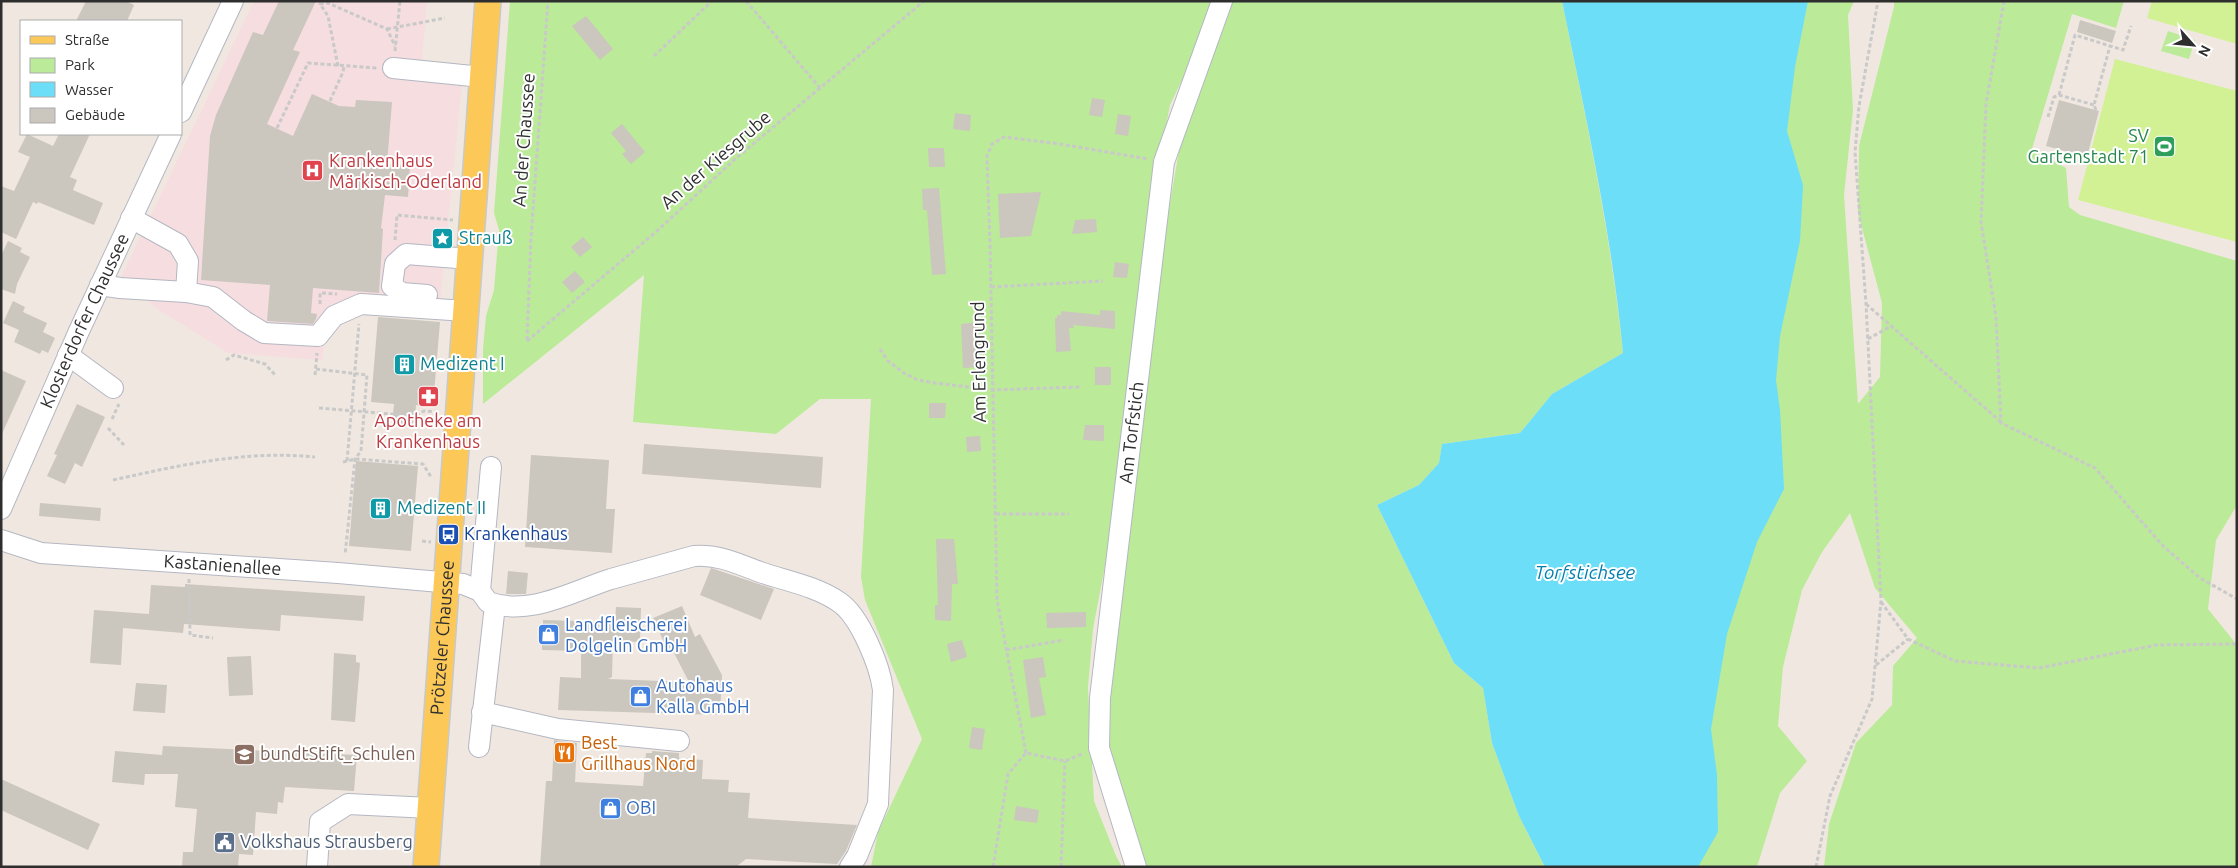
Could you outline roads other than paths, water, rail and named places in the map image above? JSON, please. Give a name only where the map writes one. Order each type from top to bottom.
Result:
[{"type":"main road","name":"Prötzeler Chaussee","points":[[426,867],[466,305],[461,258],[482,77],[488,1]]},
{"type":"street","points":[[182,110],[233,1]]},
{"type":"street","name":"Am Torfstich","points":[[1136,867],[1099,748],[1100,698],[1164,162],[1222,1]]},
{"type":"street","points":[[401,69],[482,77]]},
{"type":"street","name":"Klosterdorfer Chaussee","points":[[1,509],[100,284],[171,135]]},
{"type":"street","points":[[131,218],[178,244],[188,261],[186,292]]},
{"type":"street","points":[[461,258],[406,254],[394,264],[392,286],[402,293],[466,305]]},
{"type":"street","points":[[100,284],[120,288],[186,292],[212,297],[244,322],[264,333],[318,336],[325,316],[361,304],[466,305]]},
{"type":"street","points":[[68,355],[113,388]]},
{"type":"street","points":[[491,467],[480,590],[488,602],[495,605],[518,606],[558,600],[610,580],[694,556],[707,555],[725,558],[796,582],[841,603],[854,620],[875,657],[881,674],[883,690],[878,804],[857,856],[850,867]]},
{"type":"street","name":"Kastanienallee","points":[[1,540],[41,553],[445,582],[462,584],[480,590]]},
{"type":"street","points":[[478,747],[495,605]]},
{"type":"street","points":[[482,712],[558,729],[679,741]]},
{"type":"street","points":[[317,867],[320,822],[348,804],[430,808]]},
{"type":"water","name":"Torfstichsee","points":[[1562,1],[1808,1],[1795,67],[1787,131],[1803,185],[1800,241],[1780,336],[1776,380],[1780,410],[1784,489],[1757,542],[1727,634],[1711,729],[1717,775],[1718,832],[1698,867],[1545,867],[1519,816],[1492,743],[1483,688],[1454,663],[1377,505],[1419,485],[1439,463],[1442,444],[1520,433],[1552,394],[1623,353],[1605,221]]},
{"type":"place","name":"SV Gartenstadt 71","points":[[2165,146]]},
{"type":"place","name":"Krankenhaus Märkisch-Oderland","points":[[313,171]]},
{"type":"place","name":"Strauß","points":[[443,238]]},
{"type":"place","name":"Medizent I","points":[[404,364]]},
{"type":"place","name":"Apotheke am Krankenhaus","points":[[428,396]]},
{"type":"place","name":"Medizent II","points":[[381,508]]},
{"type":"place","name":"Krankenhaus","points":[[448,534]]},
{"type":"place","name":"Landfleischerei Dolgelin GmbH","points":[[549,635]]},
{"type":"place","name":"Autohaus Kalla GmbH","points":[[640,696]]},
{"type":"place","name":"Best Grillhaus Nord","points":[[565,753]]},
{"type":"place","name":"bundtStift_Schulen","points":[[244,754]]},
{"type":"place","name":"OBI","points":[[610,808]]},
{"type":"place","name":"Volkshaus Strausberg","points":[[224,842]]}]
